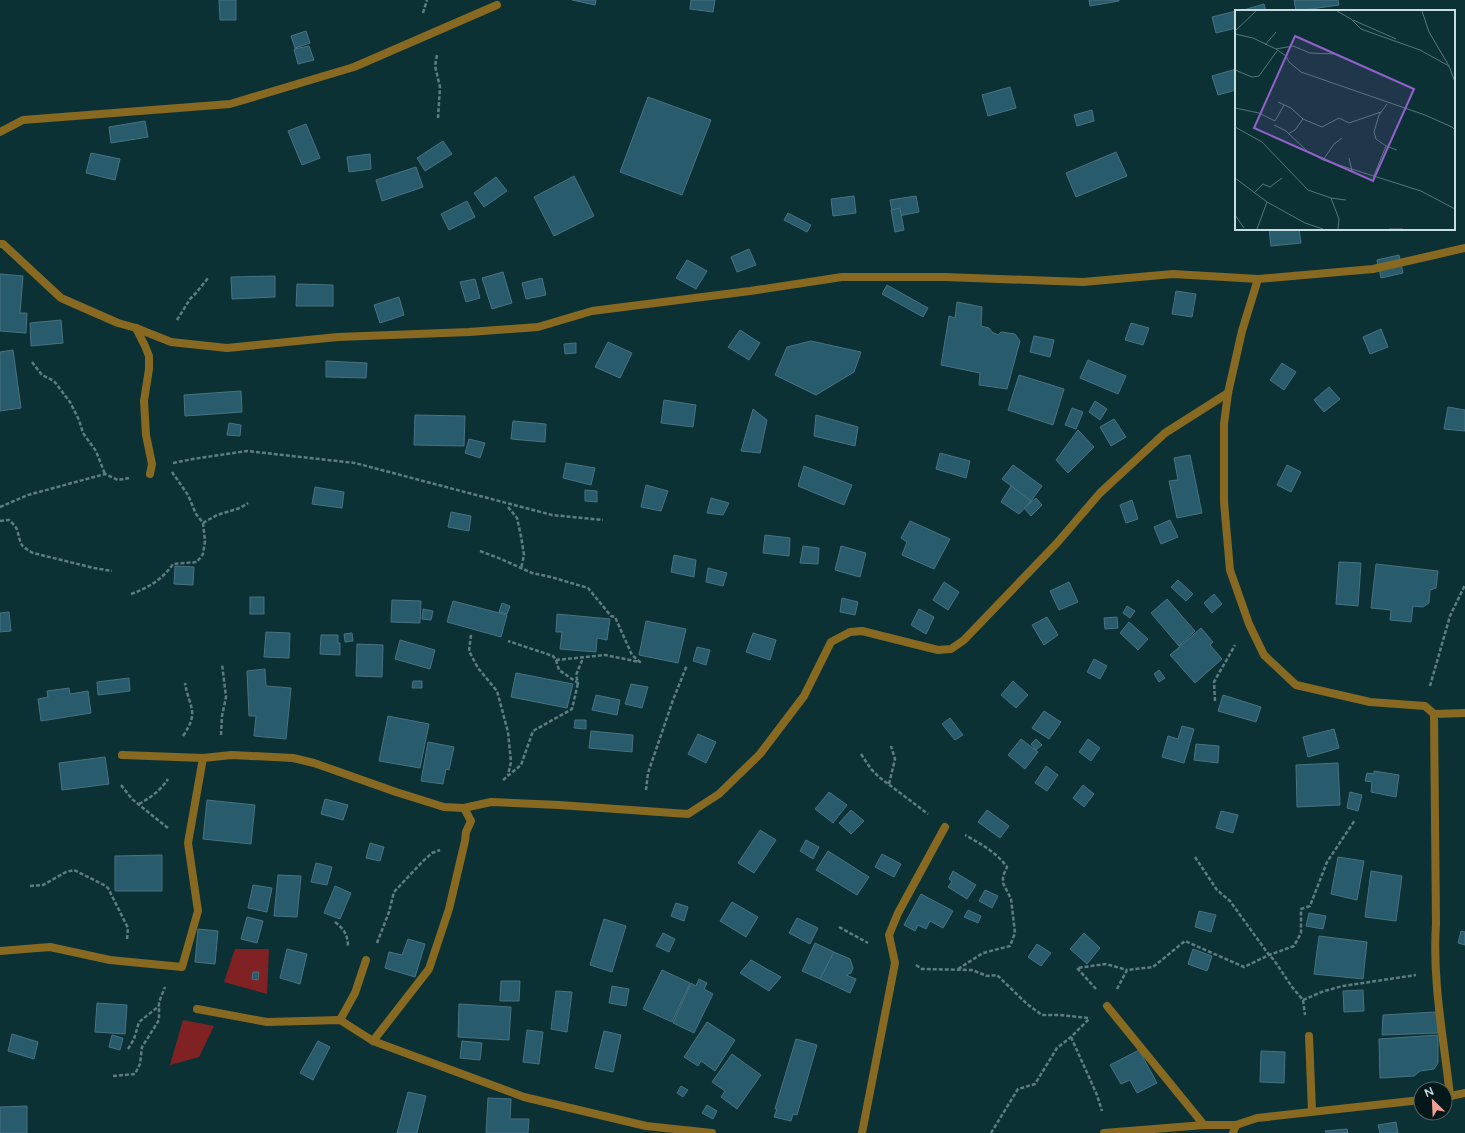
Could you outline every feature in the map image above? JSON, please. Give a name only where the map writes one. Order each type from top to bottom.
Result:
[{"type":"street","points":[[0,132],[23,120],[230,104],[354,67],[497,5]]},
{"type":"street","points":[[0,244],[3,244],[61,298],[118,323],[136,328],[166,340],[227,348],[338,337],[538,328],[592,311],[750,291],[842,277],[945,277],[1084,282],[1173,274],[1258,279],[1374,269],[1465,248]]},
{"type":"street","points":[[1258,279],[1242,331],[1228,393],[1224,424],[1224,502],[1230,570],[1249,624],[1264,655],[1296,685],[1370,702],[1425,706],[1434,714],[1465,713]]},
{"type":"street","points":[[136,328],[149,356],[149,369],[144,401],[146,435],[152,464],[150,474]]},
{"type":"street","points":[[122,755],[181,758],[203,758],[232,755],[293,758],[314,763],[396,792],[444,806],[464,808],[491,802],[645,810],[688,814],[719,794],[760,754],[804,696],[831,642],[850,632],[862,631],[938,650],[951,649],[964,640],[1057,543],[1100,493],[1154,443],[1165,433],[1228,393]]},
{"type":"street","points":[[1434,714],[1436,917],[1434,945],[1447,1081]]},
{"type":"street","points":[[0,952],[50,947],[110,960],[182,967],[198,911],[188,843],[203,758]]},
{"type":"street","points":[[373,1041],[429,970],[449,909],[466,832],[471,821],[464,808]]},
{"type":"street","points":[[862,1133],[895,963],[890,935],[898,913],[945,827]]},
{"type":"street","points":[[340,1020],[355,993],[366,960]]},
{"type":"street","points":[[1107,1006],[1204,1125]]},
{"type":"street","points":[[197,1009],[267,1022],[340,1020],[373,1041],[524,1097],[646,1126],[712,1133]]},
{"type":"street","points":[[1309,1036],[1312,1111]]},
{"type":"street","points":[[1453,1095],[1465,1093]]},
{"type":"street","points":[[1104,1133],[1204,1125],[1236,1125],[1257,1118],[1413,1101]]},
{"type":"street","points":[[1233,1133],[1236,1125]]},
{"type":"path","points":[[432,33],[437,54],[435,66],[440,87],[438,118]]},
{"type":"path","points":[[166,340],[190,298],[199,290],[208,278]]},
{"type":"path","points":[[32,362],[42,376],[54,381],[70,402],[79,420],[83,433],[96,451],[104,474]]},
{"type":"path","points":[[0,507],[28,495],[104,474],[118,480],[150,474],[168,465],[193,458],[247,451],[355,463],[552,515],[603,520]]},
{"type":"path","points":[[131,594],[157,581],[173,564],[197,562],[203,554],[205,541],[203,523],[196,514],[188,495],[168,465]]},
{"type":"path","points":[[203,523],[217,515],[240,508],[248,503]]},
{"type":"path","points":[[508,507],[517,518],[521,536],[524,555],[521,569]]},
{"type":"path","points":[[0,521],[9,520],[17,529],[19,542],[33,553],[112,571]]},
{"type":"path","points":[[480,551],[501,558],[532,573],[588,588],[611,616],[615,618],[632,655],[640,662],[605,655],[556,660]]},
{"type":"path","points":[[1425,706],[1450,616],[1465,585]]},
{"type":"path","points":[[1215,701],[1214,682],[1242,633],[1249,624]]},
{"type":"path","points":[[471,635],[469,651],[478,668],[497,691],[508,732],[511,762],[508,775]]},
{"type":"path","points":[[508,641],[552,656],[556,660],[560,670],[578,683]]},
{"type":"path","points":[[491,802],[503,780],[521,765],[533,731],[572,709],[578,683],[576,675],[583,658]]},
{"type":"path","points":[[222,664],[226,697],[222,716],[220,742],[232,755]]},
{"type":"path","points":[[645,810],[648,773],[673,700],[687,665]]},
{"type":"path","points":[[138,804],[147,800],[165,785],[181,758],[180,740],[190,725],[193,710],[186,691],[185,682]]},
{"type":"path","points":[[889,784],[894,770],[895,759],[891,746]]},
{"type":"path","points":[[861,754],[871,769],[879,777],[945,827],[985,846],[1000,858],[1007,867],[1003,876],[1003,883],[1011,899],[1015,933],[1010,946],[983,953],[958,969]]},
{"type":"path","points":[[121,785],[132,799],[168,829],[182,834],[188,843]]},
{"type":"path","points":[[1107,1006],[1094,986],[1077,968],[1106,964],[1127,970],[1153,967],[1185,941],[1244,967],[1269,955],[1294,946],[1301,933],[1301,909],[1310,906],[1327,862],[1355,820]]},
{"type":"path","points":[[366,960],[377,944],[389,912],[394,892],[432,852],[440,850],[453,843],[465,841]]},
{"type":"path","points":[[1195,857],[1217,890],[1230,901],[1303,1000],[1309,1036]]},
{"type":"path","points":[[30,886],[43,885],[66,872],[74,870],[108,888],[128,928],[127,940],[110,960]]},
{"type":"path","points":[[893,952],[911,961],[922,969],[972,970],[987,976],[997,975],[1027,1004],[1042,1015],[1089,1018]]},
{"type":"path","points":[[113,1076],[135,1074],[140,1064],[142,1047],[159,1020],[159,1002],[174,966]]},
{"type":"path","points":[[991,1133],[1018,1088],[1035,1084],[1057,1048],[1089,1018],[1107,1006],[1127,970]]},
{"type":"path","points":[[1303,1000],[1324,991],[1343,986],[1436,972]]},
{"type":"path","points":[[128,1049],[134,1039],[139,1022],[159,1005]]},
{"type":"path","points":[[1071,1036],[1098,1095],[1107,1133]]},
{"type":"shaded area","points":[[235,949],[269,949],[267,994],[224,982]]},
{"type":"shaded area","points":[[183,1020],[214,1026],[199,1057],[170,1065]]},
{"type":"building","points":[[219,0],[236,0],[236,20],[220,20]]},
{"type":"building","points":[[572,0],[596,0],[595,5]]},
{"type":"building","points":[[691,0],[715,0],[713,12],[690,9]]},
{"type":"building","points":[[1089,0],[1119,0],[1119,1],[1090,6]]},
{"type":"building","points":[[1294,0],[1338,0],[1339,5],[1303,10],[1296,10]]},
{"type":"building","points":[[1264,4],[1266,10],[1243,10]]},
{"type":"building","points":[[1235,11],[1235,28],[1216,33],[1212,17]]},
{"type":"building","points":[[306,31],[310,43],[295,48],[291,36]]},
{"type":"building","points":[[309,46],[314,60],[298,64],[294,49]]},
{"type":"building","points":[[1235,69],[1235,90],[1218,95],[1212,76]]},
{"type":"building","points":[[1010,87],[1016,108],[988,116],[982,95]]},
{"type":"building","points":[[648,97],[711,120],[682,195],[620,172]]},
{"type":"building","points":[[1092,110],[1094,121],[1077,126],[1074,115]]},
{"type":"building","points":[[145,121],[148,137],[111,143],[109,127]]},
{"type":"building","points":[[306,124],[320,158],[302,165],[288,131]]},
{"type":"building","points":[[443,141],[452,154],[425,171],[417,158]]},
{"type":"building","points":[[1116,152],[1127,176],[1076,197],[1066,173]]},
{"type":"building","points":[[91,153],[120,159],[115,180],[86,173]]},
{"type":"building","points":[[370,154],[371,169],[349,172],[347,157]]},
{"type":"building","points":[[416,167],[423,187],[382,201],[376,180]]},
{"type":"building","points":[[574,176],[594,216],[554,236],[534,197]]},
{"type":"building","points":[[496,177],[507,191],[484,207],[474,193]]},
{"type":"building","points":[[854,196],[856,213],[833,216],[831,199]]},
{"type":"building","points":[[916,196],[919,212],[893,217],[890,200]]},
{"type":"building","points":[[467,201],[475,217],[449,230],[441,214]]},
{"type":"building","points":[[900,208],[904,230],[895,232],[891,210]]},
{"type":"building","points":[[788,213],[811,225],[807,232],[784,220]]},
{"type":"building","points":[[1269,230],[1299,230],[1301,243],[1271,246]]},
{"type":"building","points":[[749,249],[756,265],[737,272],[731,257]]},
{"type":"building","points":[[1399,255],[1403,273],[1381,278],[1377,260]]},
{"type":"building","points":[[687,260],[707,271],[696,289],[676,278]]},
{"type":"building","points":[[503,272],[512,303],[492,309],[482,278]]},
{"type":"building","points":[[0,274],[23,276],[20,313],[27,313],[26,333],[0,331]]},
{"type":"building","points":[[275,276],[275,297],[232,299],[231,277]]},
{"type":"building","points":[[542,278],[546,295],[526,299],[522,283]]},
{"type":"building","points":[[475,279],[480,298],[466,302],[460,282]]},
{"type":"building","points":[[297,284],[333,285],[333,306],[296,306]]},
{"type":"building","points":[[887,285],[928,308],[923,317],[882,294]]},
{"type":"building","points":[[1176,291],[1196,294],[1192,317],[1172,314]]},
{"type":"building","points":[[399,297],[404,315],[380,323],[374,305]]},
{"type":"building","points":[[957,302],[982,307],[981,326],[989,328],[992,332],[998,335],[1001,332],[1015,334],[1020,341],[1007,389],[979,385],[980,373],[941,365],[949,316],[955,318]]},
{"type":"building","points":[[61,320],[63,343],[31,346],[30,323]]},
{"type":"building","points":[[1131,323],[1149,328],[1143,345],[1125,340]]},
{"type":"building","points":[[1381,329],[1388,347],[1370,354],[1363,337]]},
{"type":"building","points":[[740,330],[760,343],[749,360],[728,347]]},
{"type":"building","points":[[1034,336],[1054,340],[1050,357],[1030,352]]},
{"type":"building","points":[[811,341],[861,352],[854,372],[816,395],[775,375],[787,347]]},
{"type":"building","points":[[608,342],[632,353],[620,378],[595,367]]},
{"type":"building","points":[[576,343],[576,353],[565,354],[564,344]]},
{"type":"building","points":[[13,350],[21,408],[0,411],[0,352]]},
{"type":"building","points":[[1088,360],[1126,376],[1118,394],[1080,378]]},
{"type":"building","points":[[326,361],[367,363],[366,378],[326,377]]},
{"type":"building","points":[[1282,363],[1296,372],[1284,390],[1270,380]]},
{"type":"building","points":[[1019,375],[1064,389],[1053,425],[1008,410]]},
{"type":"building","points":[[1329,387],[1340,399],[1324,412],[1314,400]]},
{"type":"building","points":[[241,391],[242,412],[185,416],[184,395]]},
{"type":"building","points":[[664,400],[696,405],[693,427],[661,423]]},
{"type":"building","points":[[1095,401],[1107,409],[1100,420],[1089,412]]},
{"type":"building","points":[[1448,407],[1465,410],[1465,431],[1444,429]]},
{"type":"building","points":[[1072,408],[1083,412],[1076,429],[1065,425]]},
{"type":"building","points":[[753,409],[767,420],[760,453],[741,451]]},
{"type":"building","points":[[415,415],[465,416],[464,446],[414,445]]},
{"type":"building","points":[[816,415],[858,427],[855,446],[814,436]]},
{"type":"building","points":[[1114,419],[1126,437],[1111,446],[1100,427]]},
{"type":"building","points":[[513,421],[546,424],[545,442],[511,439]]},
{"type":"building","points":[[229,423],[241,425],[240,436],[227,435]]},
{"type":"building","points":[[1078,430],[1094,447],[1068,473],[1056,460]]},
{"type":"building","points":[[469,439],[485,443],[480,458],[465,453]]},
{"type":"building","points":[[940,453],[970,461],[966,478],[936,469]]},
{"type":"building","points":[[1190,455],[1202,513],[1177,518],[1169,481],[1178,480],[1174,458]]},
{"type":"building","points":[[566,463],[595,468],[591,485],[563,478]]},
{"type":"building","points":[[1013,465],[1042,486],[1031,501],[1002,479]]},
{"type":"building","points":[[1287,465],[1301,472],[1291,492],[1277,485]]},
{"type":"building","points":[[804,466],[852,485],[844,505],[798,486]]},
{"type":"building","points":[[646,485],[668,491],[661,511],[641,507]]},
{"type":"building","points":[[1011,486],[1031,501],[1019,514],[1001,502]]},
{"type":"building","points":[[315,487],[344,492],[342,508],[312,504]]},
{"type":"building","points":[[585,490],[597,491],[597,502],[585,501]]},
{"type":"building","points":[[711,498],[729,503],[723,515],[707,513]]},
{"type":"building","points":[[1036,498],[1042,505],[1031,516],[1024,508]]},
{"type":"building","points":[[1132,500],[1138,519],[1126,523],[1120,505]]},
{"type":"building","points":[[451,512],[471,516],[469,531],[448,527]]},
{"type":"building","points":[[1170,520],[1178,537],[1161,544],[1154,527]]},
{"type":"building","points":[[910,521],[950,539],[934,569],[902,555],[907,542],[901,538]]},
{"type":"building","points":[[765,535],[790,538],[789,556],[763,553]]},
{"type":"building","points":[[803,546],[819,548],[818,564],[800,563]]},
{"type":"building","points":[[841,546],[866,553],[860,577],[835,570]]},
{"type":"building","points":[[674,555],[696,560],[694,577],[671,572]]},
{"type":"building","points":[[1339,562],[1361,563],[1358,606],[1336,604]]},
{"type":"building","points":[[1376,564],[1438,571],[1436,588],[1430,590],[1429,603],[1423,607],[1413,606],[1411,622],[1390,620],[1391,610],[1371,608]]},
{"type":"building","points":[[175,566],[194,567],[193,585],[174,584]]},
{"type":"building","points":[[708,568],[727,573],[723,586],[706,582]]},
{"type":"building","points":[[1178,580],[1193,594],[1186,601],[1171,587]]},
{"type":"building","points":[[944,582],[959,592],[948,610],[933,600]]},
{"type":"building","points":[[1069,582],[1078,602],[1059,610],[1050,591]]},
{"type":"building","points":[[1214,594],[1222,604],[1212,613],[1204,603]]},
{"type":"building","points":[[250,597],[264,597],[264,614],[250,614]]},
{"type":"building","points":[[842,598],[858,602],[855,615],[840,612]]},
{"type":"building","points":[[1167,599],[1195,631],[1179,646],[1151,613]]},
{"type":"building","points":[[392,600],[421,601],[420,623],[391,622]]},
{"type":"building","points":[[453,601],[507,615],[501,637],[447,622]]},
{"type":"building","points":[[502,603],[510,606],[507,614],[499,612]]},
{"type":"building","points":[[1127,606],[1135,611],[1130,618],[1123,613]]},
{"type":"building","points":[[423,609],[433,611],[431,620],[422,619]]},
{"type":"building","points":[[919,609],[934,617],[926,634],[911,625]]},
{"type":"building","points":[[9,612],[11,631],[0,632],[0,613]]},
{"type":"building","points":[[557,614],[610,619],[607,640],[597,638],[596,652],[560,649],[562,632],[556,632]]},
{"type":"building","points":[[1047,617],[1058,635],[1044,645],[1032,625]]},
{"type":"building","points":[[1117,617],[1118,628],[1105,629],[1104,618]]},
{"type":"building","points":[[646,621],[686,629],[678,663],[639,655]]},
{"type":"building","points":[[1129,622],[1148,639],[1138,650],[1120,633]]},
{"type":"building","points":[[1201,628],[1213,642],[1210,645],[1222,659],[1195,683],[1170,655]]},
{"type":"building","points":[[266,632],[290,633],[289,658],[264,657]]},
{"type":"building","points":[[352,633],[353,641],[345,642],[344,634]]},
{"type":"building","points":[[753,633],[776,640],[770,660],[746,652]]},
{"type":"building","points":[[321,635],[338,635],[340,655],[320,654]]},
{"type":"building","points":[[400,640],[435,650],[430,669],[395,659]]},
{"type":"building","points":[[357,644],[383,645],[382,677],[356,676]]},
{"type":"building","points":[[697,647],[710,650],[706,665],[693,661]]},
{"type":"building","points":[[1094,659],[1107,666],[1100,679],[1087,672]]},
{"type":"building","points":[[265,669],[266,686],[291,688],[286,739],[254,736],[256,716],[249,716],[247,671]]},
{"type":"building","points":[[1159,670],[1165,678],[1159,682],[1154,674]]},
{"type":"building","points":[[516,673],[573,684],[567,708],[511,697]]},
{"type":"building","points":[[129,678],[130,691],[98,695],[97,682]]},
{"type":"building","points":[[413,681],[422,681],[422,688],[412,688]]},
{"type":"building","points":[[1013,681],[1028,695],[1016,708],[1001,695]]},
{"type":"building","points":[[631,684],[648,687],[642,708],[625,704]]},
{"type":"building","points":[[69,688],[70,694],[88,691],[91,713],[41,721],[38,699],[48,697],[47,691]]},
{"type":"building","points":[[596,695],[620,700],[617,715],[592,710]]},
{"type":"building","points":[[1223,695],[1261,707],[1256,722],[1218,711]]},
{"type":"building","points":[[1044,711],[1061,722],[1049,739],[1032,728]]},
{"type":"building","points":[[388,716],[429,724],[420,768],[379,761]]},
{"type":"building","points":[[950,718],[963,735],[955,740],[942,724]]},
{"type":"building","points":[[575,720],[586,720],[586,729],[574,728]]},
{"type":"building","points":[[1182,726],[1194,729],[1184,763],[1162,757],[1168,736],[1178,739]]},
{"type":"building","points":[[1334,729],[1339,748],[1308,757],[1303,737]]},
{"type":"building","points":[[591,731],[633,735],[632,752],[589,748]]},
{"type":"building","points":[[698,734],[716,742],[706,763],[688,754]]},
{"type":"building","points":[[1021,739],[1038,752],[1025,769],[1008,755]]},
{"type":"building","points":[[1036,739],[1042,745],[1036,750],[1031,744]]},
{"type":"building","points":[[1088,739],[1100,748],[1091,761],[1079,752]]},
{"type":"building","points":[[428,742],[454,747],[449,770],[446,769],[443,784],[421,781]]},
{"type":"building","points":[[1196,744],[1219,746],[1218,763],[1194,760]]},
{"type":"building","points":[[105,757],[109,784],[62,790],[59,763]]},
{"type":"building","points":[[1338,763],[1340,805],[1297,807],[1296,765]]},
{"type":"building","points":[[1046,766],[1058,775],[1047,791],[1035,783]]},
{"type":"building","points":[[1374,771],[1399,775],[1396,797],[1371,792],[1372,782],[1365,781],[1367,773],[1374,774]]},
{"type":"building","points":[[1083,785],[1094,794],[1084,807],[1073,798]]},
{"type":"building","points":[[829,792],[847,805],[833,823],[815,809]]},
{"type":"building","points":[[1350,792],[1362,795],[1358,811],[1347,808]]},
{"type":"building","points":[[325,799],[348,805],[343,820],[321,814]]},
{"type":"building","points":[[207,800],[255,805],[251,844],[203,839]]},
{"type":"building","points":[[851,810],[864,821],[851,834],[839,823]]},
{"type":"building","points":[[987,810],[1009,826],[1000,838],[978,822]]},
{"type":"building","points":[[1221,811],[1238,815],[1233,833],[1216,828]]},
{"type":"building","points":[[760,830],[776,840],[754,873],[738,863]]},
{"type":"building","points":[[806,840],[819,847],[813,859],[800,851]]},
{"type":"building","points":[[370,843],[384,847],[380,861],[366,858]]},
{"type":"building","points":[[828,851],[869,877],[857,895],[816,870]]},
{"type":"building","points":[[882,854],[901,864],[894,877],[875,867]]},
{"type":"building","points":[[162,855],[162,891],[115,891],[115,856]]},
{"type":"building","points":[[1338,857],[1364,861],[1357,900],[1331,894]]},
{"type":"building","points":[[316,863],[332,867],[327,885],[311,882]]},
{"type":"building","points":[[953,871],[976,885],[967,899],[948,887],[952,881],[949,879]]},
{"type":"building","points":[[1371,871],[1402,876],[1396,921],[1365,917]]},
{"type":"building","points":[[278,875],[301,876],[297,917],[274,916]]},
{"type":"building","points":[[253,885],[272,888],[267,912],[248,908]]},
{"type":"building","points":[[335,886],[351,893],[340,919],[324,913]]},
{"type":"building","points":[[985,890],[998,896],[992,908],[979,901]]},
{"type":"building","points":[[921,894],[953,911],[943,928],[930,921],[926,929],[918,925],[915,931],[904,925]]},
{"type":"building","points":[[732,902],[758,917],[746,937],[720,921]]},
{"type":"building","points":[[676,903],[688,907],[684,921],[671,916]]},
{"type":"building","points":[[968,910],[981,916],[978,923],[964,917]]},
{"type":"building","points":[[1199,911],[1216,915],[1211,932],[1195,927]]},
{"type":"building","points":[[1309,913],[1326,916],[1323,929],[1306,926]]},
{"type":"building","points":[[247,917],[263,921],[257,943],[241,939]]},
{"type":"building","points":[[797,918],[818,928],[810,944],[789,933]]},
{"type":"building","points":[[604,919],[626,926],[612,972],[590,965]]},
{"type":"building","points":[[198,929],[218,931],[215,964],[195,962]]},
{"type":"building","points":[[1461,931],[1465,932],[1465,945],[1458,943]]},
{"type":"building","points":[[663,933],[675,939],[669,952],[656,946]]},
{"type":"building","points":[[1084,933],[1100,948],[1087,964],[1070,949]]},
{"type":"building","points":[[1319,936],[1367,942],[1363,979],[1314,974]]},
{"type":"building","points":[[408,939],[425,944],[415,977],[385,968],[389,952],[402,955]]},
{"type":"building","points":[[815,943],[834,952],[820,979],[802,971]]},
{"type":"building","points":[[1037,944],[1051,953],[1041,966],[1028,957]]},
{"type":"building","points":[[287,949],[307,954],[300,984],[280,978]]},
{"type":"building","points":[[1193,949],[1212,956],[1207,971],[1188,964]]},
{"type":"building","points":[[834,952],[850,959],[853,968],[851,973],[846,975],[856,979],[850,993],[820,979]]},
{"type":"building","points":[[751,960],[781,977],[769,991],[740,973]]},
{"type":"building","points":[[662,970],[690,983],[672,1022],[643,1009]]},
{"type":"building","points":[[253,972],[259,972],[258,980],[252,979]]},
{"type":"building","points":[[699,979],[707,983],[704,989],[713,994],[694,1033],[673,1023],[691,983],[696,986]]},
{"type":"building","points":[[501,981],[520,981],[519,1001],[500,1001]]},
{"type":"building","points":[[612,986],[629,989],[626,1006],[609,1003]]},
{"type":"building","points":[[1363,990],[1364,1011],[1344,1012],[1343,991]]},
{"type":"building","points":[[556,991],[572,992],[567,1032],[551,1029]]},
{"type":"building","points":[[97,1003],[127,1005],[125,1034],[95,1032]]},
{"type":"building","points":[[459,1004],[511,1007],[509,1040],[458,1037]]},
{"type":"building","points":[[1436,1012],[1438,1033],[1382,1035],[1383,1015]]},
{"type":"building","points":[[707,1022],[735,1040],[715,1071],[701,1061],[698,1066],[684,1057]]},
{"type":"building","points":[[527,1030],[543,1032],[539,1064],[523,1062]]},
{"type":"building","points":[[604,1031],[621,1035],[613,1072],[595,1068]]},
{"type":"building","points":[[12,1034],[38,1042],[34,1059],[8,1051]]},
{"type":"building","points":[[112,1035],[123,1038],[120,1050],[109,1047]]},
{"type":"building","points":[[1438,1035],[1438,1063],[1434,1069],[1420,1071],[1414,1076],[1380,1078],[1379,1039]]},
{"type":"building","points":[[796,1039],[817,1045],[797,1115],[793,1114],[791,1121],[774,1117],[777,1109],[775,1109]]},
{"type":"building","points":[[318,1041],[330,1047],[313,1080],[300,1073]]},
{"type":"building","points":[[462,1041],[482,1043],[480,1060],[460,1058]]},
{"type":"building","points":[[1139,1050],[1157,1083],[1137,1093],[1130,1080],[1121,1084],[1110,1065]]},
{"type":"building","points":[[1261,1051],[1285,1052],[1284,1083],[1260,1082]]},
{"type":"building","points":[[732,1054],[761,1075],[737,1109],[721,1097],[725,1091],[712,1082]]},
{"type":"building","points":[[681,1086],[688,1090],[683,1097],[677,1093]]},
{"type":"building","points":[[408,1092],[426,1096],[417,1133],[397,1133]]},
{"type":"building","points":[[488,1098],[511,1099],[510,1119],[529,1119],[528,1133],[486,1133]]},
{"type":"building","points":[[707,1105],[717,1111],[713,1119],[702,1113]]},
{"type":"building","points":[[27,1106],[27,1133],[0,1133],[0,1107]]},
{"type":"building","points":[[1396,1122],[1398,1133],[1380,1133],[1378,1125]]},
{"type":"building","points":[[1347,1129],[1348,1133],[1326,1133],[1325,1131]]}]
